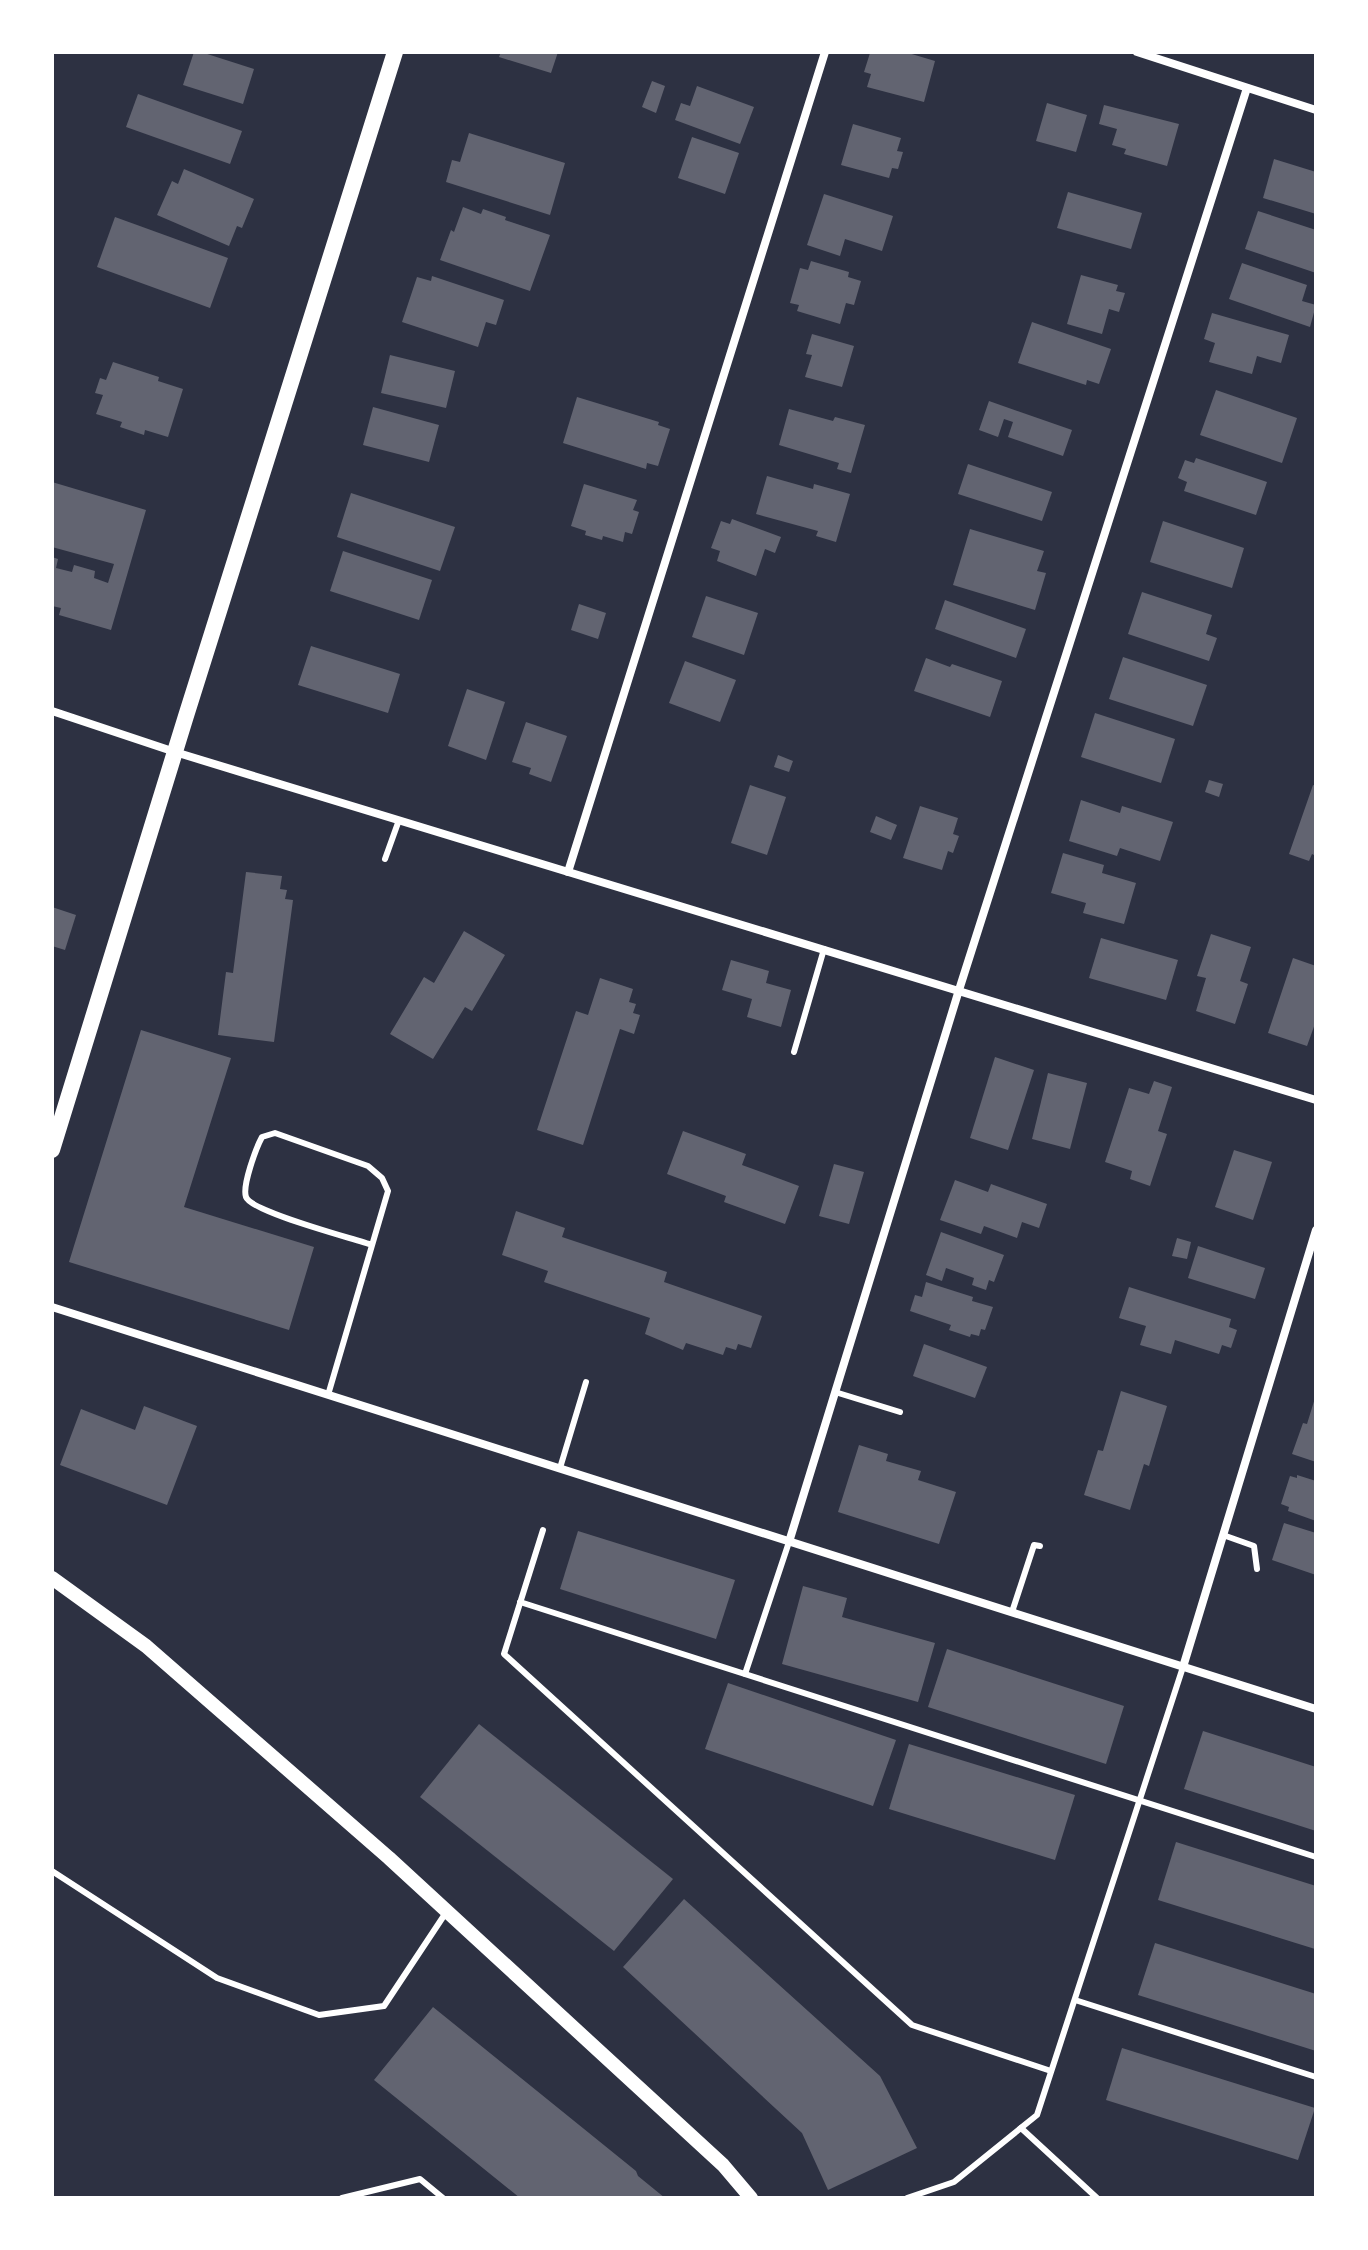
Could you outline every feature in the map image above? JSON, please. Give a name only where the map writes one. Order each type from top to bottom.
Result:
[{"type":"main road","points":[[52,1150],[395,52]]},
{"type":"street","points":[[568,872],[825,52]]},
{"type":"street","points":[[1137,52],[1316,110]]},
{"type":"street","points":[[789,1542],[959,990],[1247,88]]},
{"type":"street","points":[[52,711],[175,752],[1316,1100]]},
{"type":"street","points":[[1183,1667],[1316,1230]]},
{"type":"street","points":[[52,1307],[1316,1709]]},
{"type":"street","points":[[52,1578],[146,1646],[389,1858],[723,2165],[751,2198]]},
{"type":"lane","points":[[385,859],[399,820]]},
{"type":"lane","points":[[794,1052],[824,949]]},
{"type":"lane","points":[[328,1395],[388,1191],[382,1178],[368,1166],[275,1133],[262,1137],[246,1185],[246,1198],[251,1205],[372,1245]]},
{"type":"lane","points":[[560,1468],[586,1382]]},
{"type":"lane","points":[[835,1392],[900,1412]]},
{"type":"lane","points":[[543,1530],[504,1654],[912,2025],[1051,2071]]},
{"type":"lane","points":[[1223,1535],[1254,1546],[1257,1569]]},
{"type":"lane","points":[[745,1674],[789,1542]]},
{"type":"lane","points":[[1012,1612],[1034,1545],[1040,1546]]},
{"type":"lane","points":[[520,1602],[1316,1857]]},
{"type":"lane","points":[[907,2198],[954,2182],[1037,2115],[1183,1667]]},
{"type":"lane","points":[[52,1871],[217,1978],[319,2015],[384,2006],[447,1911]]},
{"type":"lane","points":[[1075,2000],[1316,2077]]},
{"type":"lane","points":[[1021,2128],[1097,2198]]},
{"type":"lane","points":[[342,2198],[420,2179],[443,2198]]},
{"type":"building","points":[[194,52],[254,69],[243,104],[183,85]]},
{"type":"building","points":[[501,52],[558,52],[551,73],[499,57]]},
{"type":"building","points":[[905,52],[935,61],[924,102],[867,87],[871,74],[864,72],[870,53]]},
{"type":"building","points":[[652,81],[665,86],[656,113],[642,107]]},
{"type":"building","points":[[697,86],[754,107],[740,144],[675,120],[681,103],[690,106]]},
{"type":"building","points":[[138,94],[242,131],[230,164],[126,127]]},
{"type":"building","points":[[1047,103],[1087,115],[1076,152],[1036,141]]},
{"type":"building","points":[[1104,105],[1179,124],[1167,166],[1124,154],[1126,149],[1112,145],[1117,129],[1099,124]]},
{"type":"building","points":[[853,124],[901,138],[897,151],[903,152],[898,169],[892,168],[889,178],[841,165]]},
{"type":"building","points":[[469,133],[565,163],[550,215],[446,182],[452,160],[460,162]]},
{"type":"building","points":[[692,137],[739,153],[725,194],[678,178]]},
{"type":"building","points":[[1274,159],[1316,172],[1316,214],[1263,198]]},
{"type":"building","points":[[184,169],[254,199],[242,228],[237,226],[229,246],[157,215],[172,181],[178,184]]},
{"type":"building","points":[[1068,192],[1142,213],[1131,249],[1057,228]]},
{"type":"building","points":[[824,194],[893,216],[882,251],[845,239],[840,256],[807,245]]},
{"type":"building","points":[[463,207],[481,214],[483,209],[550,235],[530,291],[440,260]]},
{"type":"building","points":[[1258,211],[1316,230],[1316,273],[1245,249]]},
{"type":"building","points":[[115,217],[228,258],[210,308],[97,267]]},
{"type":"building","points":[[811,261],[849,272],[848,277],[861,281],[854,305],[846,303],[840,324],[797,311],[799,305],[790,303],[800,268],[808,270]]},
{"type":"building","points":[[1242,263],[1307,285],[1302,301],[1316,305],[1310,327],[1229,299]]},
{"type":"building","points":[[1081,275],[1118,285],[1116,291],[1125,293],[1119,312],[1109,309],[1102,334],[1067,324]]},
{"type":"building","points":[[432,276],[504,300],[496,325],[486,322],[478,347],[402,322],[417,277],[431,281]]},
{"type":"building","points":[[1212,313],[1289,335],[1281,363],[1257,356],[1252,374],[1209,362],[1215,343],[1204,339]]},
{"type":"building","points":[[1032,322],[1111,349],[1099,384],[1087,380],[1086,385],[1018,363]]},
{"type":"building","points":[[812,334],[854,346],[842,387],[805,377],[812,355],[806,354]]},
{"type":"building","points":[[390,355],[455,371],[446,408],[381,393]]},
{"type":"building","points":[[113,362],[159,377],[158,381],[183,389],[168,437],[145,430],[144,435],[120,427],[122,422],[96,414],[103,395],[95,393],[100,378],[106,380]]},
{"type":"building","points":[[1216,390],[1297,418],[1282,463],[1200,435]]},
{"type":"building","points":[[577,397],[659,422],[658,425],[670,429],[658,466],[647,463],[646,469],[563,443]]},
{"type":"building","points":[[989,401],[1072,430],[1063,456],[1008,437],[1013,422],[1004,419],[998,437],[979,430]]},
{"type":"building","points":[[373,407],[439,425],[429,462],[363,445]]},
{"type":"building","points":[[789,409],[833,421],[835,417],[865,425],[851,473],[837,469],[839,463],[779,445]]},
{"type":"building","points":[[1196,458],[1267,482],[1256,515],[1184,491],[1187,482],[1178,478],[1185,460],[1194,463]]},
{"type":"building","points":[[968,464],[1052,492],[1042,521],[958,494]]},
{"type":"building","points":[[767,476],[813,489],[814,484],[850,494],[836,542],[816,536],[818,531],[756,514]]},
{"type":"building","points":[[52,482],[146,510],[111,630],[59,615],[61,608],[52,606],[52,557],[58,559],[56,568],[72,572],[74,565],[95,571],[94,578],[108,583],[114,564],[52,547]]},
{"type":"building","points":[[584,484],[637,500],[633,510],[639,512],[632,534],[625,532],[623,542],[585,535],[586,531],[571,526]]},
{"type":"building","points":[[351,493],[455,527],[440,571],[337,537]]},
{"type":"building","points":[[732,519],[781,537],[775,553],[765,549],[756,576],[717,561],[720,551],[711,548],[721,521],[730,524]]},
{"type":"building","points":[[1163,521],[1244,548],[1232,588],[1150,562]]},
{"type":"building","points":[[970,529],[1044,551],[1037,571],[1046,573],[1035,610],[953,585]]},
{"type":"building","points":[[343,551],[432,580],[419,620],[330,591]]},
{"type":"building","points":[[1142,592],[1212,615],[1206,634],[1217,638],[1209,661],[1128,634]]},
{"type":"building","points":[[706,596],[758,613],[744,655],[692,637]]},
{"type":"building","points":[[945,600],[1026,629],[1016,658],[935,629]]},
{"type":"building","points":[[579,604],[606,613],[598,639],[571,630]]},
{"type":"building","points":[[311,646],[400,674],[388,713],[298,685]]},
{"type":"building","points":[[1123,657],[1207,685],[1193,726],[1109,699]]},
{"type":"building","points":[[926,658],[1002,681],[990,717],[914,691]]},
{"type":"building","points":[[685,661],[736,680],[720,722],[669,703]]},
{"type":"building","points":[[467,689],[505,702],[486,760],[448,746]]},
{"type":"building","points":[[1095,713],[1175,739],[1161,783],[1081,757]]},
{"type":"building","points":[[526,722],[567,736],[551,782],[529,774],[531,768],[512,762]]},
{"type":"building","points":[[778,755],[793,761],[789,772],[774,767]]},
{"type":"building","points":[[1209,780],[1223,784],[1219,797],[1205,792]]},
{"type":"building","points":[[750,785],[786,797],[767,855],[731,843]]},
{"type":"building","points":[[1313,785],[1316,786],[1316,856],[1312,854],[1309,861],[1289,854]]},
{"type":"building","points":[[1081,800],[1120,813],[1122,806],[1173,822],[1160,861],[1120,848],[1117,856],[1069,841]]},
{"type":"building","points":[[920,806],[958,818],[953,834],[959,836],[953,853],[948,851],[942,870],[903,858]]},
{"type":"building","points":[[876,816],[897,825],[891,840],[870,832]]},
{"type":"building","points":[[1063,853],[1104,865],[1102,873],[1136,883],[1124,924],[1083,913],[1086,903],[1051,893]]},
{"type":"building","points":[[246,872],[282,876],[280,889],[287,890],[285,899],[293,900],[274,1042],[218,1035],[226,972],[233,973]]},
{"type":"building","points":[[52,907],[76,915],[65,950],[52,946]]},
{"type":"building","points":[[464,931],[505,955],[472,1011],[465,1007],[433,1059],[390,1034],[424,977],[434,983]]},
{"type":"building","points":[[1211,934],[1251,947],[1240,981],[1248,984],[1235,1024],[1196,1011],[1206,978],[1197,976]]},
{"type":"building","points":[[1101,938],[1178,960],[1166,1000],[1089,978]]},
{"type":"building","points":[[1293,958],[1316,966],[1316,1021],[1307,1046],[1268,1033]]},
{"type":"building","points":[[731,960],[769,971],[766,983],[791,990],[781,1027],[747,1017],[752,999],[722,990]]},
{"type":"building","points":[[600,978],[633,989],[629,1002],[636,1004],[633,1013],[640,1015],[634,1034],[620,1029],[583,1145],[537,1130],[576,1011],[588,1015]]},
{"type":"building","points":[[141,1030],[231,1058],[184,1207],[314,1247],[289,1330],[69,1262]]},
{"type":"building","points":[[995,1057],[1034,1070],[1008,1150],[970,1138]]},
{"type":"building","points":[[1048,1073],[1087,1083],[1070,1149],[1032,1139]]},
{"type":"building","points":[[1154,1081],[1172,1087],[1158,1131],[1167,1134],[1150,1186],[1130,1179],[1132,1171],[1105,1162],[1129,1088],[1149,1094]]},
{"type":"building","points":[[683,1131],[746,1154],[742,1165],[799,1186],[785,1224],[724,1202],[726,1196],[667,1174]]},
{"type":"building","points":[[1234,1150],[1272,1162],[1253,1220],[1215,1207]]},
{"type":"building","points":[[834,1164],[864,1172],[849,1224],[819,1216]]},
{"type":"building","points":[[955,1180],[988,1192],[991,1184],[1047,1204],[1039,1228],[1022,1222],[1017,1238],[984,1226],[981,1234],[940,1220]]},
{"type":"building","points":[[516,1211],[565,1228],[562,1237],[667,1272],[664,1282],[762,1316],[751,1348],[738,1344],[736,1350],[726,1347],[723,1355],[686,1343],[683,1350],[645,1334],[650,1318],[544,1282],[548,1271],[502,1255]]},
{"type":"building","points":[[941,1232],[1004,1255],[994,1282],[989,1280],[986,1290],[972,1285],[974,1278],[946,1268],[942,1281],[926,1275]]},
{"type":"building","points":[[1177,1238],[1191,1242],[1187,1259],[1172,1256]]},
{"type":"building","points":[[1198,1246],[1265,1268],[1255,1299],[1188,1278]]},
{"type":"building","points":[[926,1282],[993,1307],[985,1330],[981,1329],[979,1336],[971,1334],[970,1337],[949,1330],[951,1325],[910,1311],[915,1295],[922,1297]]},
{"type":"building","points":[[1129,1287],[1231,1319],[1229,1327],[1237,1330],[1231,1348],[1222,1345],[1219,1354],[1175,1340],[1171,1354],[1140,1345],[1146,1326],[1119,1318]]},
{"type":"building","points":[[924,1344],[987,1367],[975,1398],[913,1376]]},
{"type":"building","points":[[1121,1391],[1167,1406],[1149,1466],[1144,1464],[1130,1510],[1084,1495],[1098,1450],[1103,1451]]},
{"type":"building","points":[[1315,1398],[1316,1462],[1292,1454],[1303,1423],[1307,1424]]},
{"type":"building","points":[[144,1406],[197,1426],[167,1505],[60,1465],[81,1409],[135,1430]]},
{"type":"building","points":[[859,1445],[888,1454],[886,1461],[921,1471],[918,1480],[956,1492],[939,1544],[838,1512]]},
{"type":"building","points":[[1297,1475],[1316,1481],[1316,1521],[1288,1511],[1289,1507],[1281,1504],[1290,1476],[1297,1478]]},
{"type":"building","points":[[1284,1523],[1316,1533],[1316,1575],[1272,1560]]},
{"type":"building","points":[[578,1531],[735,1580],[716,1639],[560,1589]]},
{"type":"building","points":[[803,1586],[847,1598],[842,1617],[935,1643],[918,1702],[782,1664]]},
{"type":"building","points":[[947,1649],[1124,1706],[1106,1764],[928,1707]]},
{"type":"building","points":[[728,1683],[896,1740],[873,1806],[705,1749]]},
{"type":"building","points":[[479,1724],[673,1879],[614,1951],[420,1797]]},
{"type":"building","points":[[1203,1731],[1316,1767],[1316,1831],[1184,1789]]},
{"type":"building","points":[[909,1744],[1075,1795],[1055,1860],[889,1809]]},
{"type":"building","points":[[1176,1842],[1316,1886],[1315,1949],[1158,1900]]},
{"type":"building","points":[[684,1899],[880,2076],[917,2148],[828,2190],[802,2133],[623,1967]]},
{"type":"building","points":[[1155,1943],[1316,1994],[1316,2051],[1138,1995]]},
{"type":"building","points":[[433,2007],[636,2171],[665,2198],[520,2198],[374,2080]]},
{"type":"building","points":[[1122,2048],[1315,2108],[1298,2160],[1106,2100]]}]
